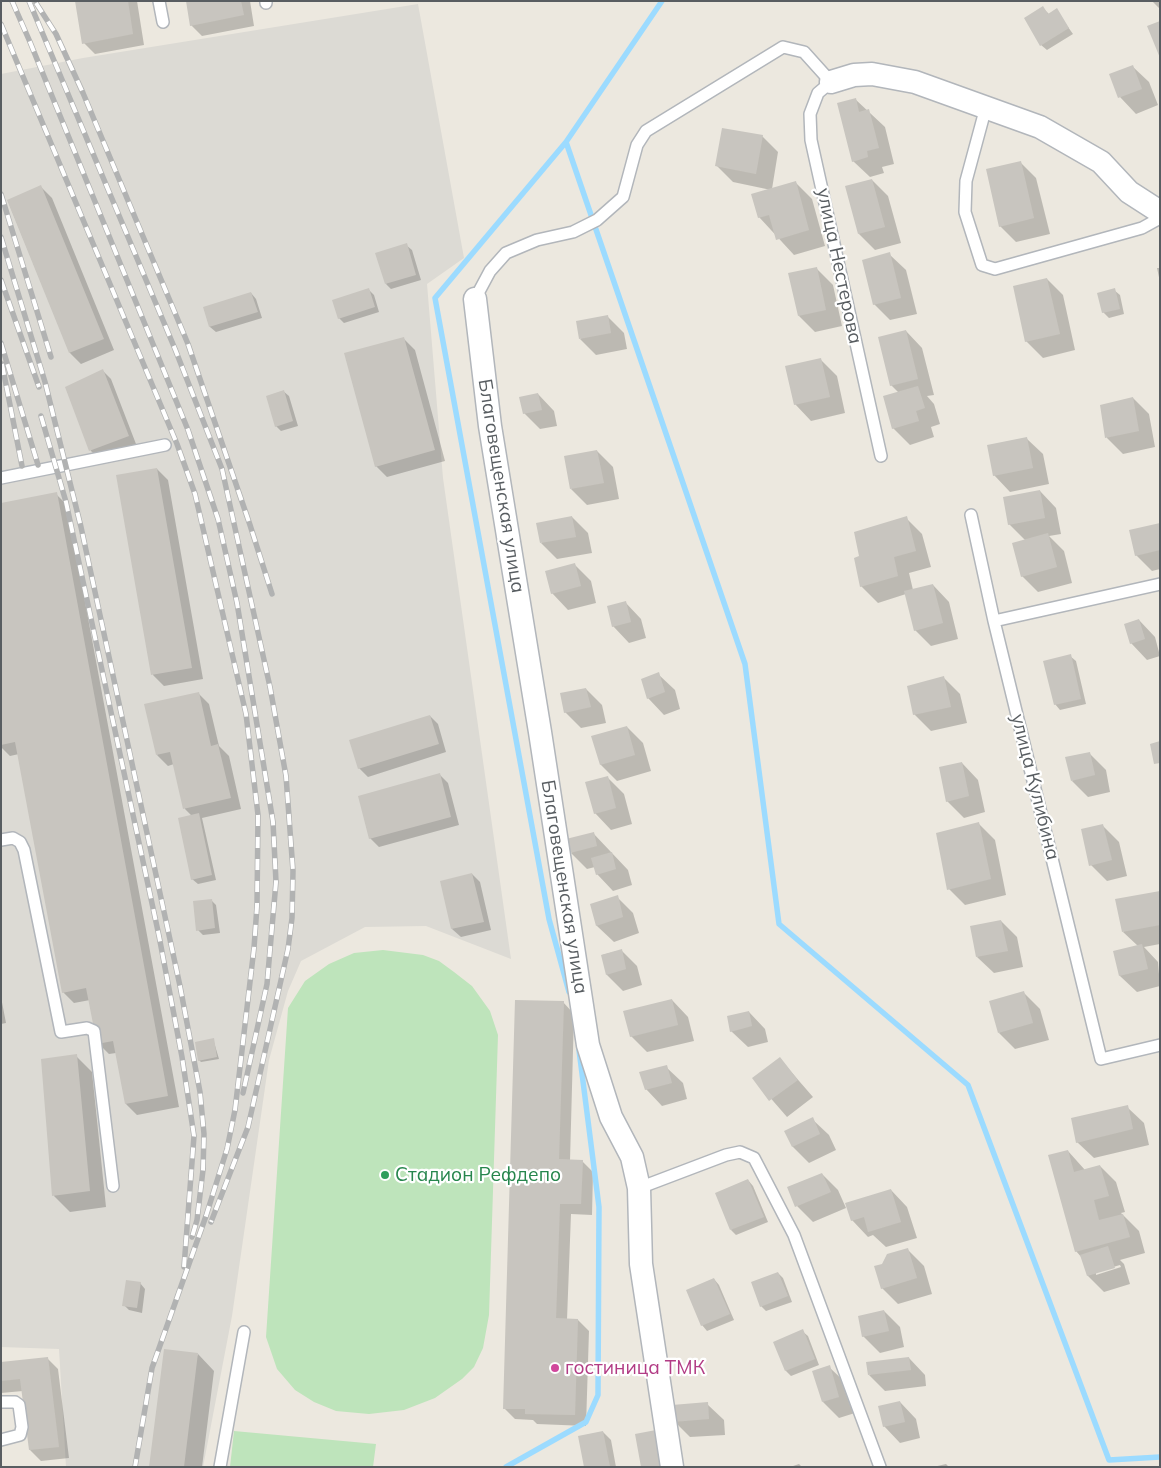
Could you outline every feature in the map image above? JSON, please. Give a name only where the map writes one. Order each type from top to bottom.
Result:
[{"type":"street","points":[[831,82],[854,75],[872,74],[915,82],[1040,128],[1101,162],[1129,192],[1160,212]]},
{"type":"street","name":"Благовещенская улица","points":[[475,299],[490,426],[540,732],[588,1045],[611,1118],[632,1157],[639,1188],[641,1264],[672,1467]]},
{"type":"lane","points":[[159,1],[164,22]]},
{"type":"lane","points":[[475,299],[490,271],[506,252],[537,240],[574,232],[597,220],[624,197],[637,146],[646,131],[775,52],[784,47],[804,52],[831,82]]},
{"type":"lane","name":"улица Нестерова","points":[[831,82],[818,93],[810,114],[811,140],[881,456]]},
{"type":"lane","points":[[986,107],[966,181],[965,212],[982,264],[995,269],[1142,228],[1160,218]]},
{"type":"lane","points":[[1,478],[165,445]]},
{"type":"lane","name":"улица Кулибина","points":[[971,515],[994,620],[1101,1060],[1160,1045]]},
{"type":"lane","points":[[994,620],[1160,584]]},
{"type":"lane","points":[[1,840],[13,838],[20,842],[24,850],[61,1032],[86,1028],[94,1031],[113,1186]]},
{"type":"lane","points":[[639,1188],[726,1155],[740,1152],[754,1158],[794,1235],[880,1467]]},
{"type":"lane","points":[[220,1467],[244,1332]]},
{"type":"lane","points":[[1,1402],[15,1402],[19,1405],[22,1427],[20,1435],[1,1440]]},
{"type":"shaded area","points":[[418,4],[464,258],[427,284],[443,478],[511,959],[426,926],[365,927],[301,961],[288,991],[269,1060],[232,1316],[203,1467],[66,1467],[59,1349],[1,1347],[1,74],[83,58]]},
{"type":"green space","name":"Стадион Рефдепо","points":[[383,950],[423,955],[439,961],[454,972],[472,986],[490,1011],[498,1035],[489,1315],[483,1348],[474,1367],[462,1379],[435,1398],[404,1410],[369,1414],[336,1411],[314,1402],[295,1390],[277,1369],[266,1337],[288,1008],[305,981],[329,964],[354,953]]},
{"type":"green space","points":[[234,1431],[376,1444],[373,1467],[230,1467]]},
{"type":"building","points":[[75,1],[128,1],[133,34],[82,44]]},
{"type":"building","points":[[186,1],[241,1],[244,15],[190,26]]},
{"type":"building","points":[[1043,6],[1048,14],[1057,8],[1069,28],[1040,46],[1024,18]]},
{"type":"building","points":[[1160,21],[1160,58],[1147,26]]},
{"type":"building","points":[[1133,65],[1142,89],[1118,98],[1109,74]]},
{"type":"building","points":[[856,98],[859,112],[869,109],[879,148],[867,151],[868,157],[852,162],[837,103]]},
{"type":"building","points":[[722,128],[763,135],[756,174],[715,166]]},
{"type":"building","points":[[1021,161],[1034,218],[999,227],[986,169]]},
{"type":"building","points":[[872,179],[885,227],[858,234],[845,186]]},
{"type":"building","points":[[796,181],[809,230],[776,240],[769,215],[758,218],[751,194]]},
{"type":"building","points":[[41,185],[104,339],[69,353],[7,200]]},
{"type":"building","points":[[407,243],[416,275],[385,284],[375,253]]},
{"type":"building","points":[[890,252],[901,298],[873,305],[862,260]]},
{"type":"building","points":[[817,267],[826,310],[798,316],[788,273]]},
{"type":"building","points":[[1047,278],[1060,334],[1025,342],[1013,286]]},
{"type":"building","points":[[369,288],[375,307],[338,319],[332,300]]},
{"type":"building","points":[[1115,288],[1120,309],[1102,313],[1097,293]]},
{"type":"building","points":[[251,292],[258,312],[209,327],[203,307]]},
{"type":"building","points":[[608,315],[611,333],[579,339],[576,321]]},
{"type":"building","points":[[906,330],[918,379],[890,386],[878,337]]},
{"type":"building","points":[[404,337],[435,450],[375,467],[344,353]]},
{"type":"building","points":[[821,358],[830,397],[794,405],[785,366]]},
{"type":"building","points":[[103,369],[129,436],[89,451],[65,387]]},
{"type":"building","points":[[918,386],[925,408],[916,411],[919,421],[892,429],[883,396]]},
{"type":"building","points":[[284,390],[293,421],[275,427],[266,396]]},
{"type":"building","points":[[538,393],[542,410],[523,414],[519,397]]},
{"type":"building","points":[[1133,397],[1139,431],[1105,438],[1100,405]]},
{"type":"building","points":[[1027,437],[1033,468],[993,476],[987,445]]},
{"type":"building","points":[[597,450],[604,483],[570,489],[564,456]]},
{"type":"building","points":[[157,468],[192,668],[151,675],[116,475]]},
{"type":"building","points":[[1040,490],[1045,518],[1008,525],[1003,497]]},
{"type":"building","points":[[57,492],[168,1096],[125,1104],[113,1041],[97,1044],[86,988],[62,993],[15,742],[1,745],[1,503]]},
{"type":"building","points":[[572,516],[576,537],[540,543],[536,523]]},
{"type":"building","points":[[907,516],[916,551],[894,557],[898,576],[860,587],[854,558],[859,556],[854,532]]},
{"type":"building","points":[[1160,523],[1160,550],[1135,556],[1129,530]]},
{"type":"building","points":[[1048,533],[1057,567],[1021,577],[1012,543]]},
{"type":"building","points":[[575,563],[581,586],[551,594],[545,571]]},
{"type":"building","points":[[933,584],[943,623],[914,631],[904,591]]},
{"type":"building","points":[[626,601],[631,622],[612,627],[607,606]]},
{"type":"building","points":[[1139,619],[1145,639],[1130,644],[1124,624]]},
{"type":"building","points":[[1071,654],[1081,699],[1054,705],[1043,661]]},
{"type":"building","points":[[659,672],[665,692],[647,699],[641,679]]},
{"type":"building","points":[[944,676],[951,707],[913,715],[907,686]]},
{"type":"building","points":[[586,688],[591,707],[564,713],[560,693]]},
{"type":"building","points":[[199,692],[211,746],[218,744],[231,798],[183,809],[170,752],[156,755],[144,704]]},
{"type":"building","points":[[430,715],[439,744],[358,769],[349,740]]},
{"type":"building","points":[[627,726],[635,755],[600,765],[591,736]]},
{"type":"building","points":[[1160,741],[1160,763],[1154,764],[1150,744]]},
{"type":"building","points":[[1090,752],[1095,775],[1071,781],[1065,757]]},
{"type":"building","points":[[962,762],[969,796],[946,802],[939,767]]},
{"type":"building","points":[[440,773],[451,817],[369,839],[358,796]]},
{"type":"building","points":[[608,776],[616,808],[594,814],[585,782]]},
{"type":"building","points":[[199,813],[212,875],[191,880],[178,818]]},
{"type":"building","points":[[979,822],[991,879],[947,890],[936,833]]},
{"type":"building","points":[[1103,824],[1112,860],[1089,866],[1081,829]]},
{"type":"building","points":[[594,832],[597,846],[570,853],[566,839]]},
{"type":"building","points":[[612,852],[616,869],[596,875],[591,858]]},
{"type":"building","points":[[472,873],[484,922],[451,929],[440,881]]},
{"type":"building","points":[[1160,891],[1160,925],[1122,932],[1115,899]]},
{"type":"building","points":[[618,895],[623,917],[596,926],[590,904]]},
{"type":"building","points":[[212,899],[215,928],[196,931],[193,901]]},
{"type":"building","points":[[1001,920],[1008,951],[976,957],[970,926]]},
{"type":"building","points":[[1142,944],[1148,969],[1119,976],[1113,951]]},
{"type":"building","points":[[622,949],[626,969],[606,975],[601,955]]},
{"type":"building","points":[[1024,991],[1033,1023],[998,1033],[989,1001]]},
{"type":"building","points":[[672,999],[678,1025],[630,1037],[623,1011]]},
{"type":"building","points":[[515,1000],[564,1001],[559,1159],[583,1160],[581,1204],[560,1204],[556,1318],[578,1319],[575,1415],[525,1414],[525,1409],[503,1409]]},
{"type":"building","points":[[749,1011],[752,1026],[730,1032],[727,1016]]},
{"type":"building","points":[[214,1038],[217,1057],[198,1061],[195,1042]]},
{"type":"building","points":[[77,1054],[90,1191],[52,1196],[41,1059]]},
{"type":"building","points":[[780,1057],[798,1080],[769,1101],[752,1078]]},
{"type":"building","points":[[667,1065],[672,1083],[645,1090],[639,1072]]},
{"type":"building","points":[[1128,1105],[1133,1129],[1076,1143],[1071,1118]]},
{"type":"building","points":[[813,1117],[820,1134],[792,1147],[784,1131]]},
{"type":"building","points":[[1068,1150],[1074,1172],[1100,1165],[1109,1196],[1094,1200],[1099,1220],[1123,1214],[1130,1237],[1075,1252],[1048,1155]]},
{"type":"building","points":[[822,1173],[831,1192],[795,1207],[787,1187]]},
{"type":"building","points":[[748,1179],[764,1217],[730,1230],[715,1193]]},
{"type":"building","points":[[891,1189],[901,1222],[868,1232],[864,1217],[851,1221],[845,1203]]},
{"type":"building","points":[[1108,1246],[1115,1268],[1087,1276],[1080,1255]]},
{"type":"building","points":[[908,1248],[917,1278],[881,1289],[874,1266],[882,1264],[887,1254]]},
{"type":"building","points":[[778,1272],[788,1296],[760,1307],[751,1282]]},
{"type":"building","points":[[714,1278],[730,1314],[701,1326],[686,1290]]},
{"type":"building","points":[[126,1280],[141,1282],[137,1308],[122,1306]]},
{"type":"building","points":[[884,1310],[889,1331],[862,1337],[858,1316]]},
{"type":"building","points":[[803,1329],[815,1359],[785,1371],[773,1342]]},
{"type":"building","points":[[164,1349],[198,1353],[184,1467],[149,1467]]},
{"type":"building","points":[[48,1357],[59,1447],[29,1450],[20,1379],[1,1381],[1,1362]]},
{"type":"building","points":[[909,1357],[911,1370],[868,1375],[866,1362]]},
{"type":"building","points":[[830,1365],[839,1397],[822,1402],[812,1371]]},
{"type":"building","points":[[900,1401],[905,1422],[883,1427],[878,1406]]},
{"type":"building","points":[[708,1402],[709,1419],[672,1422],[672,1405]]},
{"type":"building","points":[[656,1430],[663,1467],[641,1467],[635,1434]]},
{"type":"building","points":[[603,1431],[610,1467],[584,1467],[578,1436]]},
{"type":"waterway","points":[[662,1],[566,142],[745,664],[779,924],[968,1085],[1109,1460],[1160,1457]]},
{"type":"waterway","points":[[566,142],[435,298],[549,919],[569,992]]},
{"type":"waterway","points":[[506,1467],[586,1422],[598,1395],[599,1207],[579,1050]]},
{"type":"railway","points":[[12,1],[188,430],[218,519],[237,603],[273,822],[276,882],[267,984],[243,1093]]},
{"type":"railway","points":[[29,1],[175,349],[222,469],[270,687],[286,776],[293,871],[292,918],[288,949],[248,1127],[211,1222]]},
{"type":"railway","points":[[36,3],[56,34],[83,93],[188,344],[272,594]]},
{"type":"railway","points":[[1,24],[177,444],[195,494],[246,714],[258,815],[257,906],[254,948],[235,1110],[227,1149],[206,1216],[152,1368],[135,1467]]},
{"type":"railway","points":[[1,194],[51,357]]},
{"type":"railway","points":[[1,237],[45,382],[81,527],[180,986],[200,1092],[204,1134],[203,1170],[197,1220],[192,1237]]},
{"type":"railway","points":[[1,280],[39,387]]},
{"type":"railway","points":[[1,343],[38,465]]},
{"type":"railway","points":[[2,364],[22,466]]},
{"type":"railway","points":[[41,416],[66,502],[159,936],[182,1057],[194,1136],[184,1267]]},
{"type":"place","name":"Стадион Рефдепо","points":[[385,1175]]},
{"type":"place","name":"гостиница ТМК","points":[[555,1368]]}]
